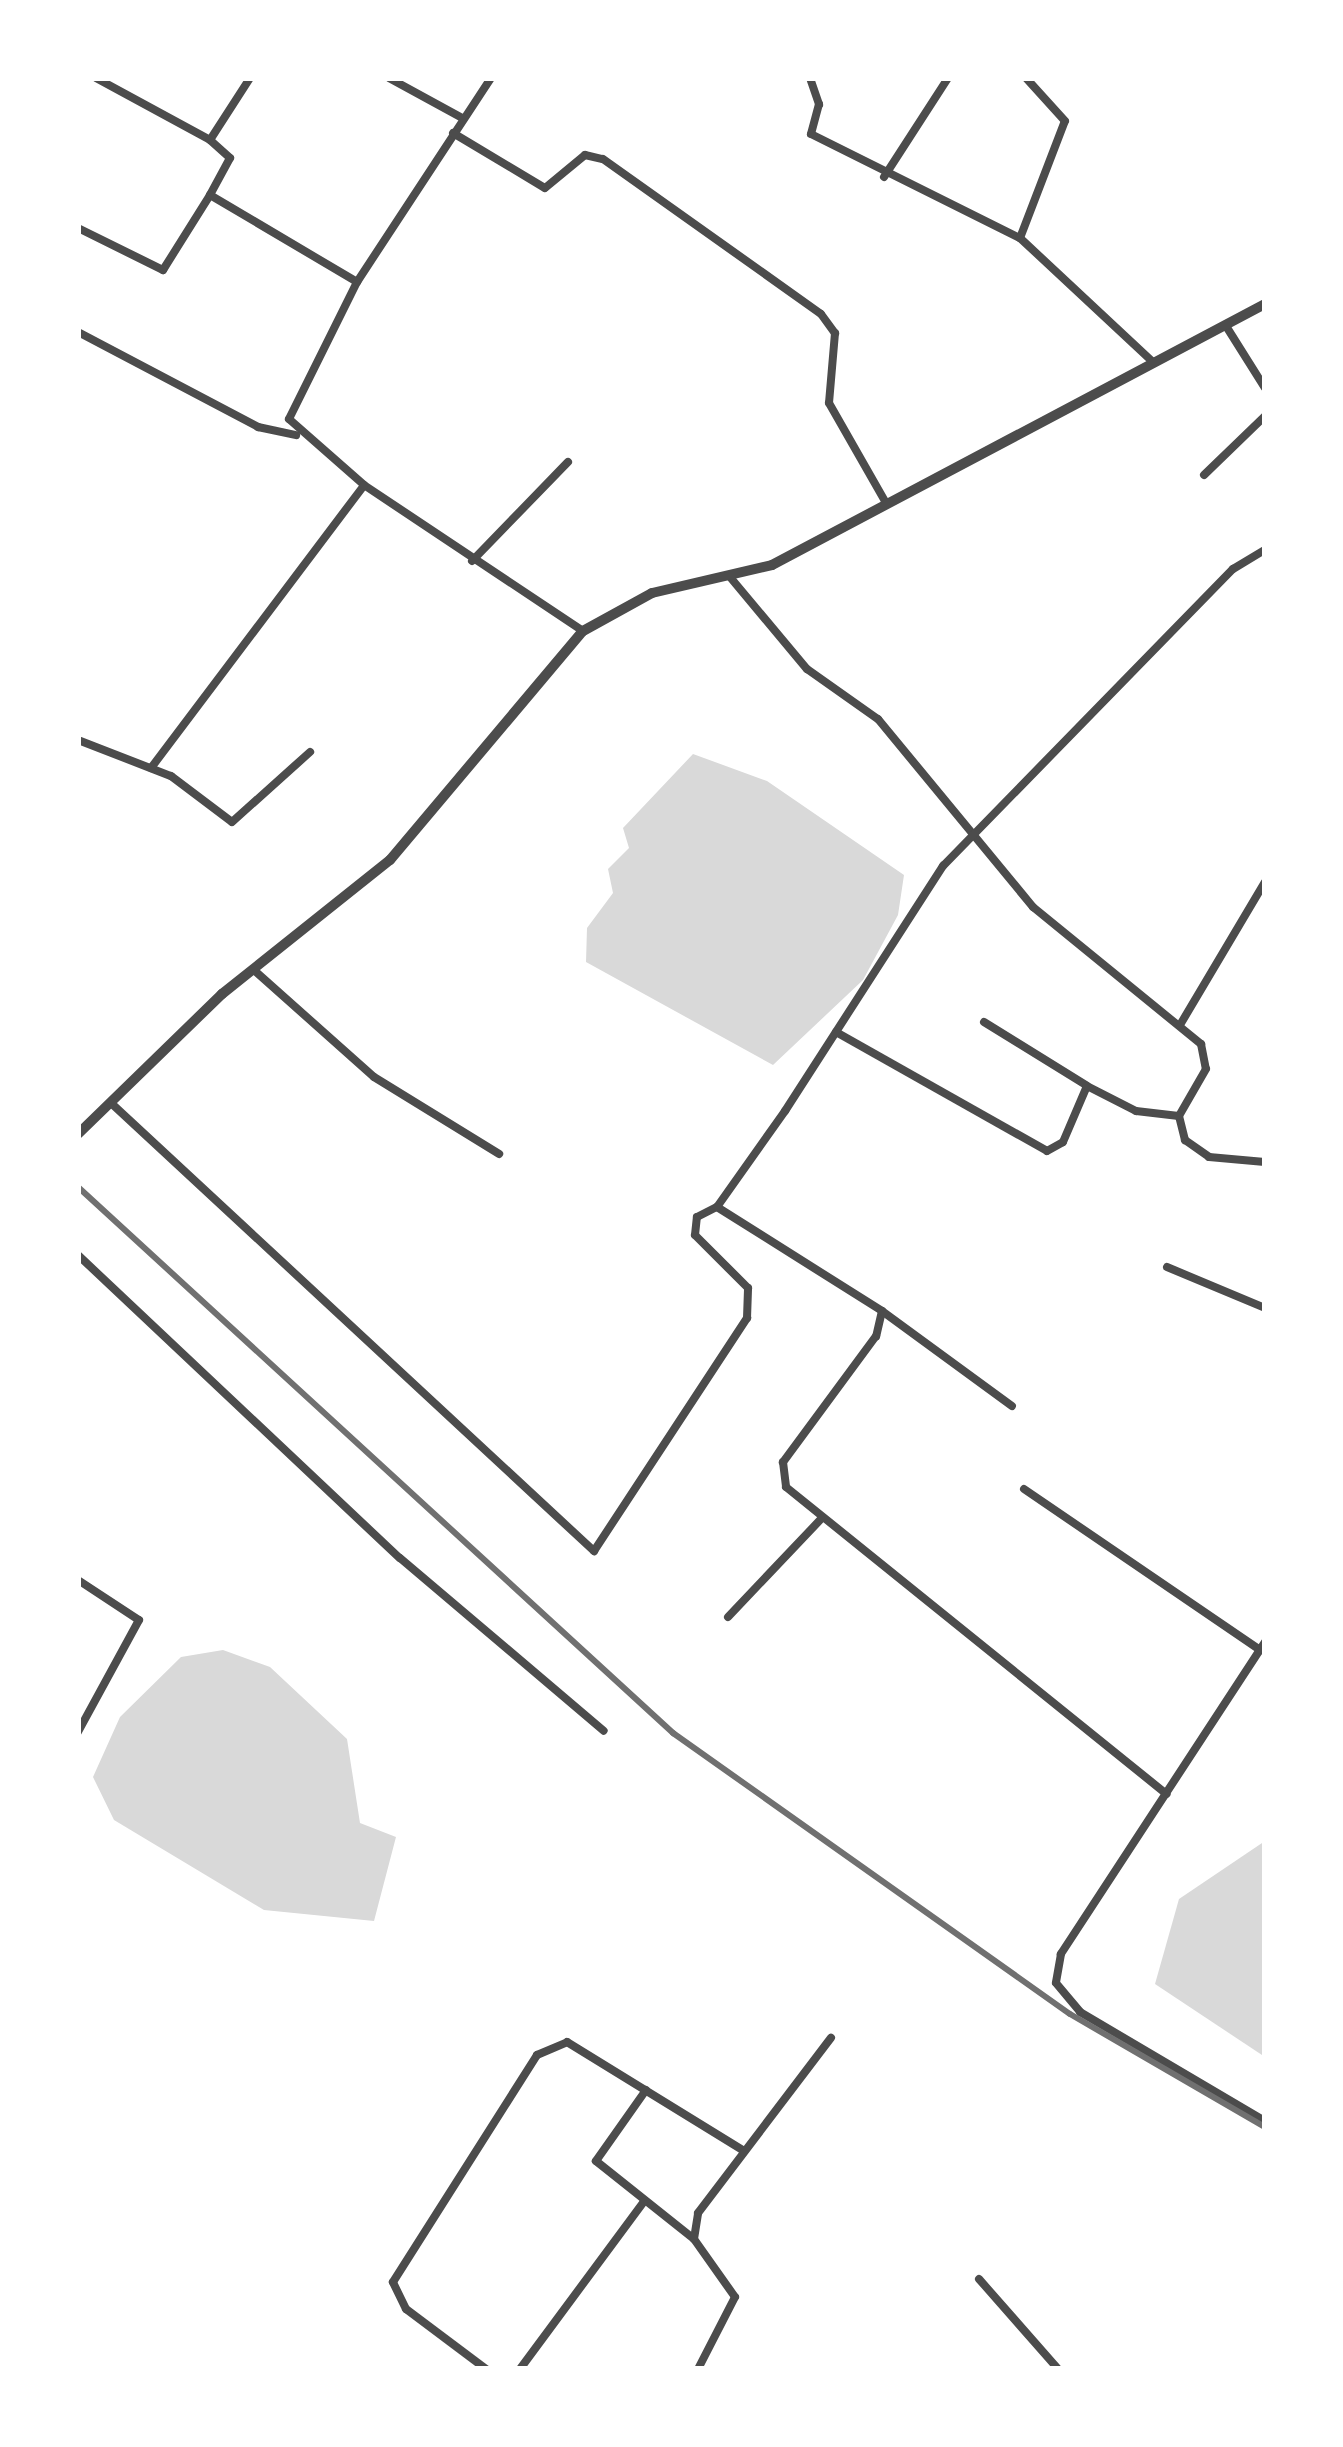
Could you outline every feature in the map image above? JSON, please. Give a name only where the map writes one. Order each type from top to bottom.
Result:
[{"type":"street","points":[[78,228],[163,270],[230,158],[210,140],[96,78]]},
{"type":"street","points":[[210,140],[250,78]]},
{"type":"street","points":[[389,78],[463,118]]},
{"type":"street","points":[[297,435],[290,403],[357,282],[491,78]]},
{"type":"street","points":[[810,78],[819,109],[808,131],[884,177],[1020,238],[1156,364]]},
{"type":"street","points":[[884,177],[948,78]]},
{"type":"street","points":[[1020,238],[1065,122],[1026,78]]},
{"type":"street","points":[[453,133],[545,188],[585,155],[603,159],[820,314],[835,333],[829,404],[886,503]]},
{"type":"street","points":[[210,195],[357,282]]},
{"type":"street","points":[[78,1134],[255,970],[391,860],[583,631],[652,593],[730,577],[886,503],[1265,304]]},
{"type":"street","points":[[1226,326],[1265,388]]},
{"type":"street","points":[[78,332],[258,427],[297,435],[472,561],[583,631]]},
{"type":"street","points":[[1204,475],[1265,416]]},
{"type":"street","points":[[472,561],[568,462]]},
{"type":"street","points":[[151,768],[364,485]]},
{"type":"street","points":[[109,1102],[586,1550],[607,1538],[747,1318],[740,1275],[695,1234],[697,1216],[717,1207],[968,838],[1233,569],[1265,550]]},
{"type":"street","points":[[730,577],[806,669],[878,719],[968,838],[1206,1054],[1179,1116]]},
{"type":"street","points":[[78,740],[151,768],[239,823],[310,752]]},
{"type":"street","points":[[1179,1026],[1265,882]]},
{"type":"street","points":[[255,970],[374,1077],[499,1154]]},
{"type":"street","points":[[984,1022],[1136,1111],[1179,1116]]},
{"type":"street","points":[[836,1032],[1047,1151],[1063,1142],[1087,1086]]},
{"type":"street","points":[[1179,1116],[1196,1150],[1265,1162]]},
{"type":"street","points":[[717,1207],[882,1311],[1012,1406]]},
{"type":"street","points":[[78,1255],[400,1558],[604,1731]]},
{"type":"street","points":[[1167,1268],[1265,1308]]},
{"type":"street","points":[[882,1311],[876,1336],[783,1462],[787,1487],[1166,1794]]},
{"type":"street","points":[[1024,1489],[1263,1646],[1061,1954],[1056,1983],[1080,2012],[1265,2121]]},
{"type":"street","points":[[728,1617],[821,1519]]},
{"type":"street","points":[[78,1580],[139,1621],[78,1732]]},
{"type":"street","points":[[694,2239],[698,2213],[831,2038]]},
{"type":"street","points":[[486,2369],[406,2309],[396,2267],[549,2045],[567,2042],[744,2151]]},
{"type":"street","points":[[646,2090],[596,2161],[694,2239],[735,2297],[698,2369]]},
{"type":"street","points":[[520,2369],[643,2203]]},
{"type":"street","points":[[979,2279],[1058,2369]]},
{"type":"shaded area","points":[[693,754],[767,781],[904,875],[898,915],[863,980],[773,1065],[586,962],[587,928],[613,893],[608,869],[629,848],[623,828]]},
{"type":"shaded area","points":[[223,1650],[270,1667],[347,1739],[360,1823],[396,1837],[374,1921],[264,1910],[114,1820],[93,1777],[120,1717],[181,1657]]},
{"type":"shaded area","points":[[1265,1841],[1265,2057],[1155,1984],[1179,1899]]},
{"type":"railway","points":[[78,1187],[673,1733],[1070,2014],[1265,2127]]}]
